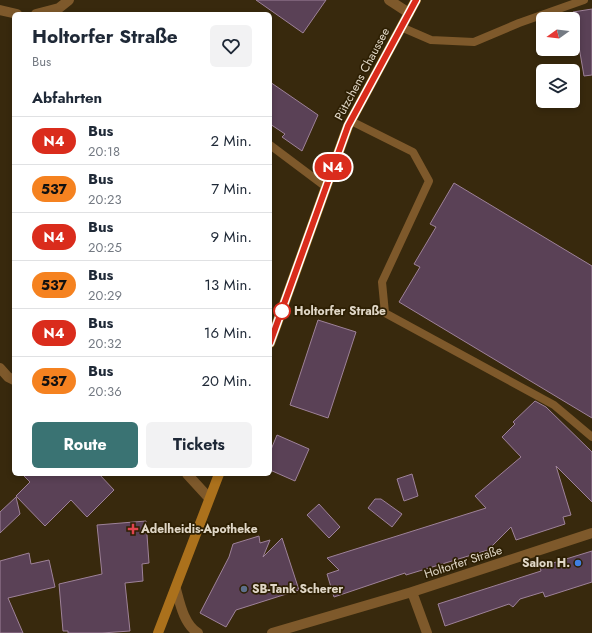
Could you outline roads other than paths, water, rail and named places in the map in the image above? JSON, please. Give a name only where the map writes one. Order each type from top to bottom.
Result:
[{"type":"street","points":[[44,12],[59,8],[69,0]]},
{"type":"street","points":[[389,0],[409,13]]},
{"type":"street","name":"Pützchens Chaussee","points":[[272,337],[351,121],[416,0]]},
{"type":"street","points":[[0,10],[12,13]]},
{"type":"street","points":[[0,368],[11,378],[0,384]]},
{"type":"street","points":[[189,476],[209,498]]},
{"type":"street","points":[[158,633],[218,476]]},
{"type":"street","name":"Holtorfer Straße","points":[[272,633],[412,592],[592,533]]},
{"type":"street","points":[[176,589],[183,613],[193,630],[198,633]]},
{"type":"street","points":[[412,592],[427,633]]},
{"type":"lane","points":[[401,27],[431,40],[474,42],[519,23],[584,0]]},
{"type":"lane","points":[[351,121],[413,152],[429,181],[382,282],[385,313],[554,405],[592,437]]},
{"type":"lane","points":[[272,146],[326,187]]},
{"type":"place","name":"Holtorfer Straße","points":[[282,311]]},
{"type":"place","name":"Adelheidis-Apotheke","points":[[133,529]]},
{"type":"place","name":"Salon H.","points":[[578,563]]},
{"type":"place","name":"SB-Tank Scherer","points":[[244,589]]}]
